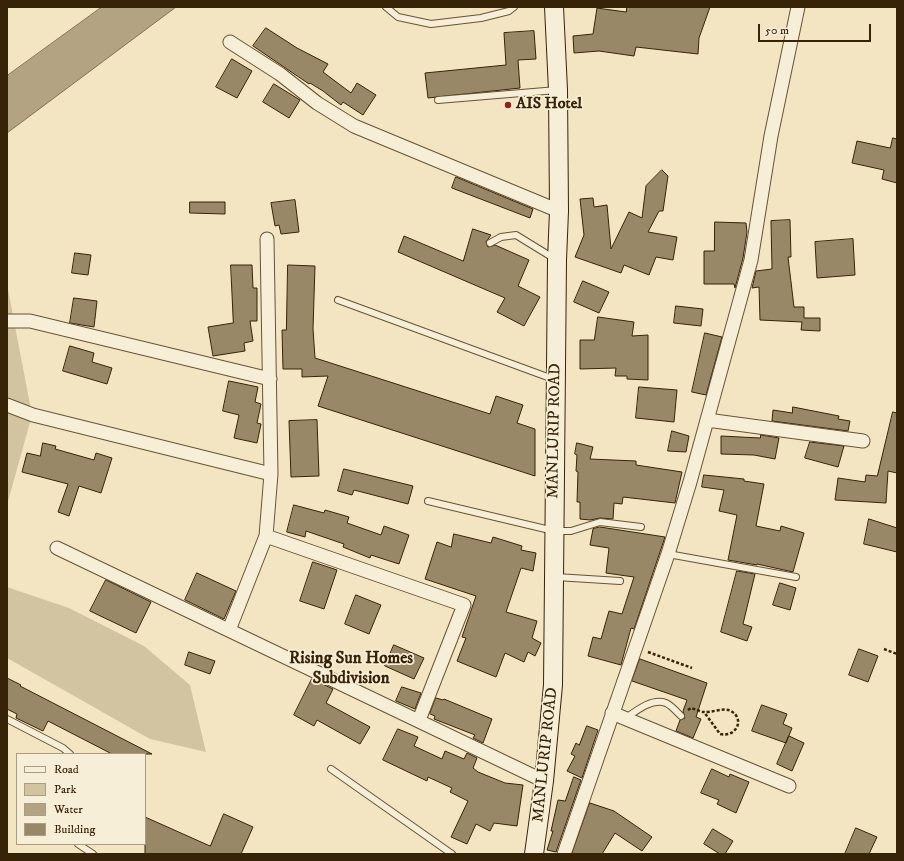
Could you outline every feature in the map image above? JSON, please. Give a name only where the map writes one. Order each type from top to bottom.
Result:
[{"type":"main road","name":"MANLURIP ROAD","points":[[534,854],[544,781],[553,685],[557,260],[559,211],[558,90],[554,7]]},
{"type":"street","points":[[564,854],[668,554],[707,420],[751,260],[771,136],[798,7]]},
{"type":"street","points":[[230,42],[280,74],[317,103],[354,126],[559,211]]},
{"type":"street","points":[[229,630],[266,536],[271,474],[267,239]]},
{"type":"street","points":[[7,321],[30,321],[270,379]]},
{"type":"street","points":[[7,405],[33,415],[271,474]]},
{"type":"street","points":[[707,420],[863,441]]},
{"type":"street","points":[[266,536],[464,605],[419,720]]},
{"type":"street","points":[[57,548],[544,781]]},
{"type":"street","points":[[612,713],[789,786]]},
{"type":"lane","points":[[386,7],[398,17],[431,24],[481,18],[509,11],[514,7]]},
{"type":"lane","points":[[438,100],[558,90]]},
{"type":"lane","points":[[490,243],[501,237],[516,235],[557,260]]},
{"type":"lane","points":[[338,300],[557,380]]},
{"type":"lane","points":[[428,500],[554,531],[571,531],[600,522],[641,527]]},
{"type":"lane","points":[[668,554],[796,577]]},
{"type":"lane","points":[[553,576],[620,581]]},
{"type":"lane","points":[[625,718],[639,708],[655,702],[667,704],[681,716]]},
{"type":"lane","points":[[7,719],[63,748],[69,753]]},
{"type":"lane","points":[[331,769],[452,854]]},
{"type":"lane","points":[[80,845],[93,854]]},
{"type":"path","points":[[636,648],[692,668]]},
{"type":"path","points":[[884,649],[897,654]]},
{"type":"path","points":[[681,716],[691,708],[704,712],[728,710],[737,718],[737,726],[728,735],[720,734],[704,712]]},
{"type":"green space","points":[[7,284],[32,415],[7,505]]},
{"type":"green space","points":[[7,587],[69,608],[144,646],[190,685],[206,752],[150,739],[7,658]]},
{"type":"water","points":[[102,7],[176,7],[7,133],[7,76]]},
{"type":"building","points":[[627,7],[710,7],[699,38],[698,54],[636,47],[634,56],[599,51],[574,53],[573,36],[593,34],[597,8],[626,12]]},
{"type":"building","points":[[266,28],[297,48],[328,64],[323,72],[351,93],[357,83],[376,95],[363,115],[343,102],[341,105],[323,91],[310,83],[309,84],[253,46]]},
{"type":"building","points":[[534,31],[536,59],[518,60],[520,88],[428,98],[425,73],[506,65],[504,33]]},
{"type":"building","points":[[232,59],[252,71],[237,98],[216,87]]},
{"type":"building","points":[[274,84],[300,100],[289,118],[263,102]]},
{"type":"building","points":[[893,138],[897,139],[897,183],[882,179],[884,170],[852,163],[857,141],[890,148]]},
{"type":"building","points":[[662,170],[668,176],[663,211],[659,211],[648,232],[677,237],[673,260],[656,257],[649,275],[624,265],[621,273],[575,257],[584,235],[580,199],[593,198],[594,207],[607,205],[611,249],[629,212],[642,218],[646,186]]},
{"type":"building","points":[[456,177],[533,209],[530,218],[452,188]]},
{"type":"building","points":[[295,200],[299,232],[281,234],[279,225],[275,226],[271,203]]},
{"type":"building","points":[[190,202],[225,202],[225,214],[190,213]]},
{"type":"building","points":[[790,220],[791,257],[788,257],[794,307],[804,307],[804,318],[820,318],[820,331],[801,330],[802,322],[760,320],[759,287],[752,288],[756,271],[772,269],[771,221]]},
{"type":"building","points":[[715,222],[746,223],[747,232],[743,258],[735,288],[734,284],[704,284],[704,251],[714,251]]},
{"type":"building","points":[[473,229],[491,235],[486,242],[488,247],[495,245],[529,260],[518,286],[540,297],[524,326],[497,312],[505,298],[398,252],[404,236],[463,261]]},
{"type":"building","points":[[853,239],[855,275],[817,278],[815,242]]},
{"type":"building","points":[[75,253],[91,255],[88,275],[72,273]]},
{"type":"building","points":[[231,265],[252,265],[253,288],[257,288],[257,321],[250,321],[253,341],[244,343],[245,351],[213,356],[208,327],[233,323]]},
{"type":"building","points":[[288,265],[315,266],[313,329],[315,358],[490,414],[496,396],[523,405],[517,423],[535,429],[535,476],[318,406],[328,376],[302,377],[302,369],[283,369],[282,330],[286,330]]},
{"type":"building","points":[[583,281],[609,292],[599,313],[574,302]]},
{"type":"building","points":[[74,298],[97,301],[94,327],[70,323]]},
{"type":"building","points":[[676,306],[703,309],[701,326],[674,323]]},
{"type":"building","points":[[598,317],[634,322],[632,336],[648,335],[648,380],[627,379],[627,376],[615,376],[616,368],[580,369],[580,340],[594,340]]},
{"type":"building","points":[[705,333],[722,337],[706,395],[692,392]]},
{"type":"building","points":[[70,346],[94,353],[92,362],[112,368],[107,384],[63,371]]},
{"type":"building","points":[[229,381],[258,387],[255,402],[261,404],[257,423],[261,424],[257,443],[234,438],[239,415],[223,411]]},
{"type":"building","points":[[639,387],[677,390],[674,422],[636,418]]},
{"type":"building","points":[[793,407],[839,416],[838,419],[850,421],[848,431],[772,421],[773,410],[792,413]]},
{"type":"building","points":[[893,412],[897,413],[897,473],[888,471],[886,503],[835,500],[838,478],[865,482],[866,475],[877,476]]},
{"type":"building","points":[[317,420],[319,476],[291,477],[289,421]]},
{"type":"building","points":[[672,431],[689,436],[686,452],[668,451]]},
{"type":"building","points":[[761,435],[779,438],[775,459],[754,455],[721,454],[721,436],[760,438]]},
{"type":"building","points":[[810,442],[844,446],[838,467],[805,458]]},
{"type":"building","points":[[43,443],[56,446],[55,449],[94,460],[96,453],[112,458],[101,493],[79,486],[69,516],[58,512],[68,484],[22,472],[27,453],[40,456]]},
{"type":"building","points":[[577,443],[593,447],[590,459],[636,461],[636,465],[682,472],[675,503],[623,497],[622,504],[614,503],[613,519],[580,519],[580,502],[577,502],[577,455],[575,454]]},
{"type":"building","points":[[344,469],[413,486],[408,504],[354,490],[352,495],[338,491]]},
{"type":"building","points":[[704,475],[744,479],[744,481],[764,484],[756,526],[780,531],[781,526],[804,533],[793,572],[757,564],[728,560],[737,515],[719,511],[724,490],[702,487]]},
{"type":"building","points":[[294,505],[324,513],[325,510],[349,517],[347,523],[381,535],[384,526],[409,535],[399,564],[371,555],[370,558],[343,547],[344,544],[306,531],[305,537],[287,532]]},
{"type":"building","points":[[869,519],[897,528],[897,552],[864,544]]},
{"type":"building","points":[[600,527],[665,537],[634,629],[631,628],[621,665],[588,656],[593,637],[601,639],[609,611],[622,614],[634,577],[606,573],[609,548],[590,545],[593,529]]},
{"type":"building","points":[[454,534],[491,543],[493,537],[522,546],[521,550],[536,553],[533,571],[521,568],[506,612],[537,621],[532,638],[541,643],[535,656],[528,652],[524,662],[505,653],[496,677],[457,661],[466,638],[462,637],[476,596],[425,579],[437,542],[451,547]]},
{"type":"building","points":[[313,562],[337,570],[324,609],[300,601]]},
{"type":"building","points":[[737,571],[755,574],[743,624],[752,627],[747,641],[721,632]]},
{"type":"building","points":[[197,573],[236,591],[224,619],[185,600]]},
{"type":"building","points":[[106,580],[151,602],[136,633],[90,611]]},
{"type":"building","points":[[780,583],[796,588],[790,610],[773,605]]},
{"type":"building","points":[[356,595],[381,605],[369,634],[345,624]]},
{"type":"building","points":[[394,645],[424,658],[414,679],[385,666]]},
{"type":"building","points":[[859,649],[878,656],[868,682],[849,675]]},
{"type":"building","points":[[189,652],[215,661],[210,674],[185,665]]},
{"type":"building","points":[[640,659],[707,683],[696,717],[701,719],[693,738],[676,731],[680,720],[685,718],[683,711],[687,700],[632,681]]},
{"type":"building","points":[[7,678],[152,754],[110,753],[48,721],[43,731],[16,718],[17,714],[7,709]]},
{"type":"building","points":[[312,679],[333,689],[326,703],[370,727],[360,744],[317,720],[314,726],[294,715]]},
{"type":"building","points":[[402,687],[421,693],[415,709],[396,701]]},
{"type":"building","points":[[436,698],[444,699],[492,719],[483,743],[473,738],[475,735],[434,719],[435,716],[430,714]]},
{"type":"building","points":[[762,705],[787,714],[783,724],[792,728],[786,743],[752,731]]},
{"type":"building","points":[[587,726],[598,730],[582,778],[567,771],[575,756],[571,754],[576,743],[579,745]]},
{"type":"building","points":[[398,729],[418,737],[414,746],[442,759],[445,751],[464,759],[467,753],[477,758],[473,768],[478,772],[505,783],[523,785],[517,826],[494,823],[490,831],[476,824],[467,844],[451,837],[468,801],[450,792],[452,788],[428,777],[427,781],[383,760]]},
{"type":"building","points":[[789,736],[804,743],[792,771],[777,764]]},
{"type":"building","points":[[712,769],[729,777],[730,774],[749,782],[736,813],[717,804],[719,800],[701,793]]},
{"type":"building","points":[[574,777],[581,780],[556,852],[547,850],[553,831],[551,831],[558,800],[565,801]]},
{"type":"building","points":[[590,803],[614,811],[652,837],[642,851],[615,833],[602,854],[572,854]]},
{"type":"building","points":[[224,814],[253,827],[241,854],[145,854],[146,817],[210,846]]},
{"type":"building","points":[[856,828],[877,837],[869,854],[845,854]]},
{"type":"building","points":[[713,829],[733,841],[725,854],[720,854],[704,844]]},
{"type":"place","name":"AIS Hotel","points":[[508,105]]},
{"type":"district","name":"Rising Sun Homes Subdivision","points":[[351,669]]}]
